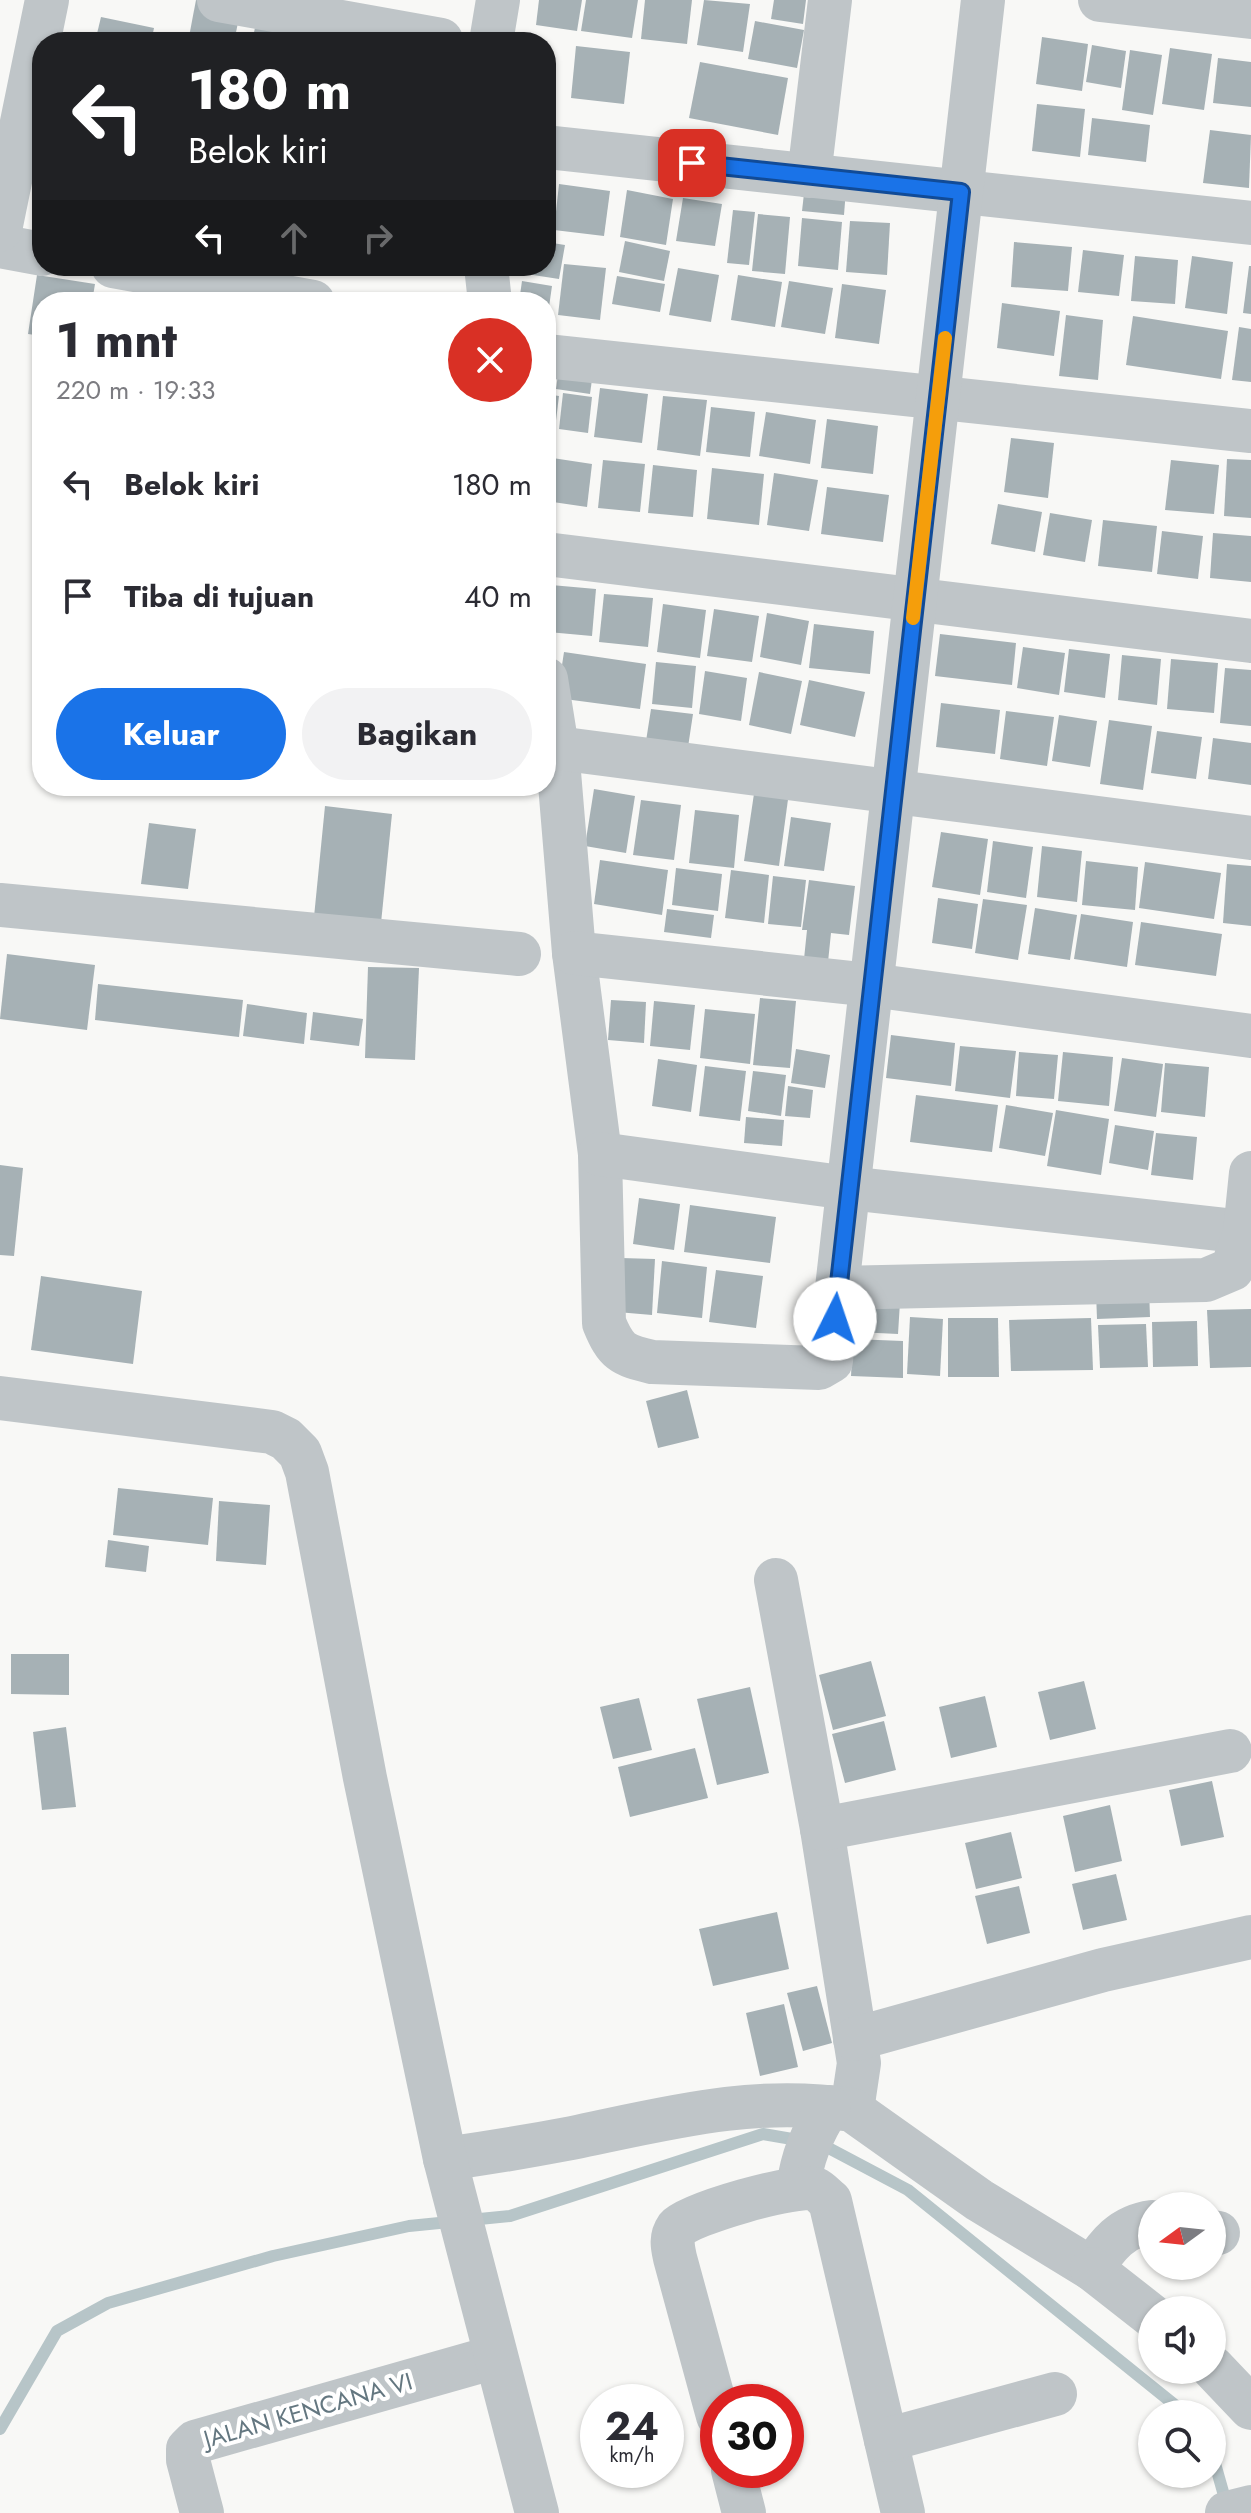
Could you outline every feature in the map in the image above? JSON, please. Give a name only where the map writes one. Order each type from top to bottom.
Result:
[{"type":"street","points":[[40,32],[47,0]]},
{"type":"street","points":[[219,0],[397,32]]},
{"type":"street","points":[[493,32],[498,0]]},
{"type":"street","points":[[809,176],[830,0]]},
{"type":"street","points":[[556,742],[574,953],[600,1154],[604,1323],[612,1344],[625,1355],[652,1362],[819,1368],[831,1361],[833,1349],[848,1188],[983,0]]},
{"type":"street","points":[[1100,0],[1251,17]]},
{"type":"street","points":[[0,230],[32,73]]},
{"type":"street","points":[[556,148],[1251,223]]},
{"type":"street","points":[[0,246],[32,252]]},
{"type":"street","points":[[169,276],[257,292]]},
{"type":"street","points":[[556,357],[1251,431]]},
{"type":"street","points":[[556,555],[1251,641]]},
{"type":"street","points":[[557,748],[1251,838]]},
{"type":"street","points":[[0,905],[519,954]]},
{"type":"street","points":[[574,953],[871,985],[1251,1036]]},
{"type":"street","points":[[600,1154],[848,1188],[1245,1232]]},
{"type":"street","points":[[837,1288],[1206,1280],[1232,1269],[1245,1232],[1251,1173]]},
{"type":"street","points":[[0,1398],[272,1432],[286,1439],[300,1453],[310,1484],[356,1732],[447,2166],[537,2513]]},
{"type":"street","points":[[776,1580],[822,1829],[859,2063],[818,2141],[816,2190],[830,2201],[903,2513]]},
{"type":"street","points":[[822,1829],[1230,1751]]},
{"type":"street","points":[[855,2039],[1103,1970],[1251,1937]]},
{"type":"street","points":[[447,2166],[710,2109],[765,2104],[818,2141],[979,2200],[1092,2269],[1138,2305]]},
{"type":"street","points":[[709,2384],[675,2258],[672,2242],[675,2230],[688,2219],[818,2141]]},
{"type":"street","points":[[1092,2269],[1107,2244],[1138,2224]]},
{"type":"street","name":"JALAN KENCANA VI","points":[[202,2513],[188,2460],[188,2449],[195,2442],[495,2357]]},
{"type":"street","points":[[1226,2382],[1251,2408]]},
{"type":"street","points":[[886,2440],[1055,2394]]},
{"type":"street","points":[[738,2488],[744,2513]]},
{"type":"street","points":[[1227,2513],[1251,2507]]},
{"type":"building","points":[[196,0],[241,8],[236,32],[190,32]]},
{"type":"building","points":[[539,0],[582,0],[577,31],[536,25]]},
{"type":"building","points":[[586,0],[638,0],[632,38],[581,31]]},
{"type":"building","points":[[645,0],[692,0],[687,44],[641,39]]},
{"type":"building","points":[[704,0],[750,4],[743,52],[697,45]]},
{"type":"building","points":[[774,0],[806,0],[803,24],[771,19]]},
{"type":"building","points":[[101,17],[154,28],[153,32],[97,32]]},
{"type":"building","points":[[257,18],[312,30],[312,32],[254,32]]},
{"type":"building","points":[[755,21],[804,30],[797,68],[748,59]]},
{"type":"building","points":[[1042,37],[1088,44],[1082,91],[1036,84]]},
{"type":"building","points":[[1092,45],[1126,51],[1121,88],[1086,82]]},
{"type":"building","points":[[576,46],[630,52],[624,104],[571,98]]},
{"type":"building","points":[[1170,48],[1212,54],[1204,110],[1162,104]]},
{"type":"building","points":[[1130,50],[1162,55],[1153,115],[1122,110]]},
{"type":"building","points":[[1218,58],[1251,62],[1251,107],[1213,103]]},
{"type":"building","points":[[700,62],[788,78],[778,135],[689,118]]},
{"type":"building","points":[[1037,104],[1085,109],[1080,157],[1032,151]]},
{"type":"building","points":[[1092,118],[1150,125],[1146,162],[1088,155]]},
{"type":"building","points":[[1210,130],[1251,135],[1249,188],[1203,183]]},
{"type":"building","points":[[559,184],[610,191],[604,236],[556,230]]},
{"type":"building","points":[[805,185],[846,189],[844,215],[802,211]]},
{"type":"building","points":[[627,190],[673,199],[666,245],[620,237]]},
{"type":"building","points":[[683,198],[722,204],[715,246],[676,241]]},
{"type":"building","points":[[733,210],[755,212],[749,265],[727,263]]},
{"type":"building","points":[[758,214],[790,217],[785,274],[752,271]]},
{"type":"building","points":[[802,218],[842,222],[838,270],[798,266]]},
{"type":"building","points":[[850,221],[890,223],[887,275],[846,272]]},
{"type":"building","points":[[625,241],[670,251],[664,281],[619,272]]},
{"type":"building","points":[[1014,242],[1072,247],[1068,291],[1011,287]]},
{"type":"building","points":[[556,244],[565,245],[559,279],[540,276],[556,276]]},
{"type":"building","points":[[1083,250],[1124,255],[1119,296],[1078,292]]},
{"type":"building","points":[[1135,256],[1178,260],[1175,304],[1131,301]]},
{"type":"building","points":[[1192,256],[1233,262],[1227,314],[1185,308]]},
{"type":"building","points":[[564,264],[606,268],[600,320],[558,315]]},
{"type":"building","points":[[1251,266],[1251,314],[1243,313]]},
{"type":"building","points":[[678,268],[719,275],[711,322],[669,315]]},
{"type":"building","points":[[738,275],[782,282],[775,327],[731,320]]},
{"type":"building","points":[[37,276],[95,284],[94,292],[34,292]]},
{"type":"building","points":[[617,276],[665,284],[660,312],[612,304]]},
{"type":"building","points":[[522,281],[552,286],[551,292],[520,292]]},
{"type":"building","points":[[789,281],[833,288],[825,334],[781,327]]},
{"type":"building","points":[[842,284],[886,290],[879,344],[835,338]]},
{"type":"building","points":[[1002,303],[1060,311],[1054,356],[997,348]]},
{"type":"building","points":[[32,308],[32,335],[28,334]]},
{"type":"building","points":[[1066,315],[1103,320],[1098,380],[1059,376]]},
{"type":"building","points":[[1133,316],[1228,331],[1221,379],[1126,365]]},
{"type":"building","points":[[1239,327],[1251,329],[1251,382],[1232,380]]},
{"type":"building","points":[[560,360],[594,365],[590,394],[556,389]]},
{"type":"building","points":[[600,388],[648,394],[642,443],[594,437]]},
{"type":"building","points":[[563,393],[592,397],[588,433],[559,429]]},
{"type":"building","points":[[663,396],[707,400],[700,456],[657,450]]},
{"type":"building","points":[[711,407],[755,412],[750,457],[706,452]]},
{"type":"building","points":[[766,412],[816,420],[810,464],[759,456]]},
{"type":"building","points":[[827,419],[878,426],[873,474],[821,468]]},
{"type":"building","points":[[1011,438],[1054,443],[1048,498],[1004,492]]},
{"type":"building","points":[[556,459],[592,464],[587,507],[556,502]]},
{"type":"building","points":[[1227,459],[1251,460],[1251,518],[1224,516]]},
{"type":"building","points":[[603,460],[645,464],[640,512],[598,508]]},
{"type":"building","points":[[1171,460],[1219,465],[1214,514],[1165,510]]},
{"type":"building","points":[[653,465],[697,470],[693,517],[648,513]]},
{"type":"building","points":[[712,468],[764,474],[759,525],[707,519]]},
{"type":"building","points":[[774,473],[818,480],[809,531],[767,525]]},
{"type":"building","points":[[827,487],[889,495],[883,542],[821,534]]},
{"type":"building","points":[[998,504],[1042,512],[1035,552],[991,544]]},
{"type":"building","points":[[1050,513],[1092,520],[1085,562],[1043,555]]},
{"type":"building","points":[[1103,520],[1157,526],[1152,572],[1098,566]]},
{"type":"building","points":[[1162,531],[1203,536],[1198,579],[1157,574]]},
{"type":"building","points":[[1213,533],[1251,536],[1251,582],[1210,578]]},
{"type":"building","points":[[556,585],[596,589],[592,636],[556,633]]},
{"type":"building","points":[[604,594],[653,598],[648,647],[599,642]]},
{"type":"building","points":[[663,604],[706,610],[700,658],[657,652]]},
{"type":"building","points":[[714,609],[759,616],[752,662],[707,656]]},
{"type":"building","points":[[767,613],[809,621],[801,665],[760,657]]},
{"type":"building","points":[[814,624],[874,631],[870,674],[809,668]]},
{"type":"building","points":[[940,634],[1016,643],[1012,685],[935,676]]},
{"type":"building","points":[[1023,647],[1065,653],[1059,695],[1017,688]]},
{"type":"building","points":[[1069,649],[1110,654],[1105,698],[1064,692]]},
{"type":"building","points":[[564,652],[646,664],[640,709],[557,698]]},
{"type":"building","points":[[1122,655],[1161,659],[1157,705],[1118,700]]},
{"type":"building","points":[[1171,659],[1218,663],[1214,713],[1167,709]]},
{"type":"building","points":[[656,662],[696,666],[692,708],[652,704]]},
{"type":"building","points":[[1225,668],[1251,670],[1251,726],[1220,723]]},
{"type":"building","points":[[705,671],[747,678],[741,721],[699,714]]},
{"type":"building","points":[[759,672],[802,681],[791,734],[749,725]]},
{"type":"building","points":[[809,680],[865,692],[855,737],[800,725]]},
{"type":"building","points":[[941,703],[1000,710],[995,754],[936,747]]},
{"type":"building","points":[[651,709],[693,714],[688,747],[646,741]]},
{"type":"building","points":[[1006,711],[1054,717],[1047,766],[1000,759]]},
{"type":"building","points":[[1059,715],[1097,721],[1090,767],[1052,761]]},
{"type":"building","points":[[1109,720],[1152,726],[1143,790],[1100,784]]},
{"type":"building","points":[[1157,731],[1202,737],[1196,779],[1151,773]]},
{"type":"building","points":[[1213,738],[1251,743],[1251,785],[1208,779]]},
{"type":"building","points":[[755,787],[789,792],[779,866],[744,861]]},
{"type":"building","points":[[594,789],[635,796],[626,853],[585,846]]},
{"type":"building","points":[[641,800],[681,805],[674,860],[633,855]]},
{"type":"building","points":[[325,806],[392,814],[380,933],[313,927]]},
{"type":"building","points":[[695,810],[739,815],[734,868],[689,863]]},
{"type":"building","points":[[791,817],[831,823],[824,871],[784,866]]},
{"type":"building","points":[[149,823],[196,829],[188,889],[141,884]]},
{"type":"building","points":[[941,832],[988,839],[980,895],[932,887]]},
{"type":"building","points":[[993,841],[1033,847],[1026,898],[987,892]]},
{"type":"building","points":[[1042,846],[1082,851],[1077,902],[1037,897]]},
{"type":"building","points":[[600,860],[668,870],[662,915],[594,904]]},
{"type":"building","points":[[1086,861],[1138,867],[1135,910],[1082,905]]},
{"type":"building","points":[[1145,862],[1221,873],[1214,919],[1139,908]]},
{"type":"building","points":[[1227,864],[1251,866],[1251,926],[1223,923]]},
{"type":"building","points":[[676,868],[722,874],[718,911],[672,905]]},
{"type":"building","points":[[731,870],[769,875],[764,923],[725,918]]},
{"type":"building","points":[[773,876],[806,880],[801,927],[768,924]]},
{"type":"building","points":[[809,880],[855,886],[849,935],[831,933],[828,962],[804,959],[807,930],[802,930]]},
{"type":"building","points":[[938,898],[978,904],[972,949],[932,943]]},
{"type":"building","points":[[983,899],[1027,905],[1018,960],[975,953]]},
{"type":"building","points":[[1035,908],[1077,915],[1070,960],[1028,954]]},
{"type":"building","points":[[667,909],[714,915],[711,938],[664,932]]},
{"type":"building","points":[[1081,914],[1133,922],[1127,967],[1074,959]]},
{"type":"building","points":[[1141,922],[1222,934],[1216,976],[1135,965]]},
{"type":"building","points":[[7,954],[95,965],[87,1030],[0,1019]]},
{"type":"building","points":[[368,967],[419,968],[415,1060],[365,1058]]},
{"type":"building","points":[[98,984],[243,1000],[239,1037],[95,1020]]},
{"type":"building","points":[[760,998],[796,1001],[790,1068],[753,1065]]},
{"type":"building","points":[[611,1000],[646,1002],[644,1043],[608,1040]]},
{"type":"building","points":[[654,1001],[695,1005],[690,1050],[650,1046]]},
{"type":"building","points":[[247,1004],[307,1013],[304,1044],[243,1036]]},
{"type":"building","points":[[705,1009],[755,1014],[750,1064],[700,1058]]},
{"type":"building","points":[[313,1012],[363,1019],[359,1046],[310,1040]]},
{"type":"building","points":[[891,1035],[955,1043],[951,1086],[886,1078]]},
{"type":"building","points":[[960,1046],[1016,1051],[1010,1098],[955,1091]]},
{"type":"building","points":[[796,1049],[830,1055],[825,1088],[791,1083]]},
{"type":"building","points":[[1019,1052],[1058,1055],[1054,1099],[1016,1096]]},
{"type":"building","points":[[1063,1052],[1113,1057],[1109,1106],[1058,1101]]},
{"type":"building","points":[[1122,1058],[1163,1064],[1156,1117],[1114,1111]]},
{"type":"building","points":[[658,1059],[697,1065],[691,1112],[652,1106]]},
{"type":"building","points":[[1165,1063],[1209,1067],[1205,1117],[1161,1112]]},
{"type":"building","points":[[705,1066],[746,1071],[740,1121],[699,1116]]},
{"type":"building","points":[[753,1071],[786,1075],[781,1116],[748,1111]]},
{"type":"building","points":[[788,1086],[813,1090],[810,1118],[785,1116]]},
{"type":"building","points":[[916,1095],[998,1105],[992,1152],[910,1142]]},
{"type":"building","points":[[1006,1105],[1053,1113],[1045,1156],[999,1148]]},
{"type":"building","points":[[1056,1110],[1109,1119],[1101,1175],[1047,1166]]},
{"type":"building","points":[[746,1117],[784,1120],[782,1146],[744,1143]]},
{"type":"building","points":[[1115,1125],[1154,1131],[1148,1170],[1109,1163]]},
{"type":"building","points":[[1156,1133],[1197,1137],[1193,1180],[1151,1175]]},
{"type":"building","points":[[0,1165],[23,1168],[14,1256],[0,1255]]},
{"type":"building","points":[[639,1198],[680,1204],[674,1250],[633,1244]]},
{"type":"building","points":[[690,1205],[776,1217],[770,1263],[684,1252]]},
{"type":"building","points":[[621,1258],[655,1259],[652,1315],[617,1312]]},
{"type":"building","points":[[662,1261],[707,1267],[702,1318],[657,1313]]},
{"type":"building","points":[[716,1270],[763,1276],[756,1328],[709,1322]]},
{"type":"building","points":[[41,1276],[142,1291],[133,1364],[31,1350]]},
{"type":"building","points":[[1149,1289],[1150,1317],[1097,1319],[1096,1292]]},
{"type":"building","points":[[858,1300],[900,1302],[898,1334],[857,1332]]},
{"type":"building","points":[[1251,1309],[1251,1367],[1210,1368],[1207,1310]]},
{"type":"building","points":[[910,1317],[943,1319],[940,1376],[907,1374]]},
{"type":"building","points":[[948,1318],[998,1318],[999,1377],[948,1377]]},
{"type":"building","points":[[1091,1318],[1093,1370],[1011,1371],[1009,1320]]},
{"type":"building","points":[[1197,1321],[1198,1366],[1153,1367],[1152,1322]]},
{"type":"building","points":[[1146,1324],[1148,1367],[1100,1368],[1098,1325]]},
{"type":"building","points":[[853,1339],[903,1341],[903,1378],[851,1376]]},
{"type":"building","points":[[687,1390],[699,1438],[658,1448],[646,1401]]},
{"type":"building","points":[[118,1488],[213,1498],[208,1545],[113,1535]]},
{"type":"building","points":[[219,1501],[270,1505],[266,1565],[216,1561]]},
{"type":"building","points":[[108,1540],[149,1546],[146,1572],[105,1567]]},
{"type":"building","points":[[11,1654],[69,1654],[69,1695],[11,1694]]},
{"type":"building","points":[[871,1661],[886,1716],[833,1730],[819,1675]]},
{"type":"building","points":[[1084,1681],[1096,1729],[1050,1740],[1038,1692]]},
{"type":"building","points":[[750,1687],[769,1773],[717,1785],[697,1699]]},
{"type":"building","points":[[985,1696],[997,1747],[951,1758],[939,1707]]},
{"type":"building","points":[[639,1698],[652,1750],[613,1759],[600,1707]]},
{"type":"building","points":[[884,1721],[896,1770],[845,1783],[832,1734]]},
{"type":"building","points":[[66,1727],[76,1807],[42,1810],[33,1732]]},
{"type":"building","points":[[695,1748],[708,1798],[630,1817],[618,1767]]},
{"type":"building","points":[[1212,1781],[1224,1837],[1181,1846],[1169,1790]]},
{"type":"building","points":[[1110,1805],[1122,1861],[1075,1872],[1063,1816]]},
{"type":"building","points":[[1011,1832],[1022,1878],[976,1889],[965,1843]]},
{"type":"building","points":[[1116,1874],[1127,1920],[1083,1930],[1072,1884]]},
{"type":"building","points":[[1019,1886],[1030,1933],[987,1944],[975,1896]]},
{"type":"building","points":[[777,1912],[789,1969],[713,1986],[699,1929]]},
{"type":"building","points":[[817,1986],[832,2043],[803,2051],[787,1993]]},
{"type":"building","points":[[784,2004],[798,2067],[760,2076],[746,2013]]},
{"type":"waterway","points":[[0,2429],[57,2331],[108,2303],[273,2256],[409,2226],[510,2216],[763,2134],[821,2144],[908,2190],[1169,2400]]},
{"type":"waterway","points":[[1222,2488],[1227,2506]]},
{"type":"slow traffic","points":[[913,618],[945,338]]},
{"type":"route","points":[[692,163],[961,192],[835,1319]]}]
